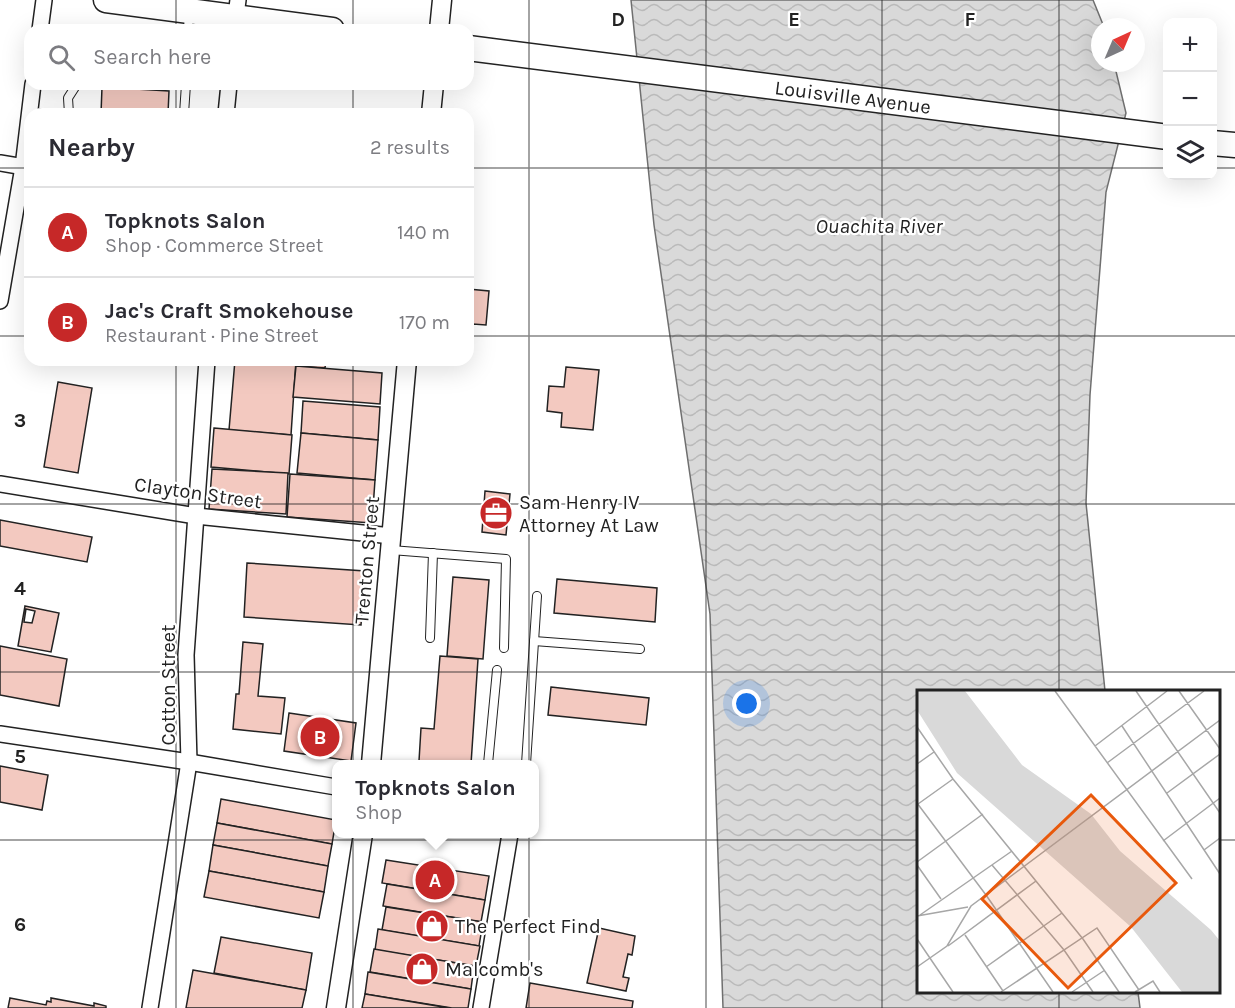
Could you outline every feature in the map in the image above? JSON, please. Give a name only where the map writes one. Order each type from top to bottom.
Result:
[{"type":"main road","points":[[106,0],[159,3],[188,21],[236,16],[291,24]]},
{"type":"main road","name":"Louisville Avenue","points":[[474,49],[1163,136]]},
{"type":"main road","points":[[1217,143],[1235,145]]},
{"type":"street","points":[[41,24],[44,0]]},
{"type":"street","points":[[440,24],[442,0]]},
{"type":"street","points":[[31,108],[32,90]]},
{"type":"street","points":[[227,108],[228,90]]},
{"type":"street","points":[[432,108],[433,90]]},
{"type":"street","points":[[0,164],[24,168]]},
{"type":"street","points":[[0,301],[24,178]]},
{"type":"street","name":"Cotton Street","points":[[150,1008],[189,762],[186,655],[207,366]]},
{"type":"street","name":"Trenton Street","points":[[371,760],[406,366]]},
{"type":"street","name":"Clayton Street","points":[[0,484],[196,516],[391,543]]},
{"type":"street","points":[[0,734],[332,786]]},
{"type":"street","points":[[336,1008],[362,838]]},
{"type":"street","points":[[481,1008],[509,838]]},
{"type":"lane","points":[[69,108],[68,98],[73,90]]},
{"type":"lane","points":[[184,108],[186,90]]},
{"type":"lane","points":[[391,543],[434,553],[506,559],[504,648]]},
{"type":"lane","points":[[430,638],[434,553]]},
{"type":"lane","points":[[526,760],[537,596]]},
{"type":"lane","points":[[534,641],[640,649]]},
{"type":"lane","points":[[488,760],[497,670]]},
{"type":"water","name":"Ouachita River","points":[[631,0],[1093,0],[1100,18],[1091,18],[1091,72],[1116,72],[1126,113],[1106,192],[1090,395],[1086,503],[1105,690],[917,690],[917,993],[1138,993],[1140,1008],[723,1008],[710,614],[654,225]]},
{"type":"building","points":[[102,90],[169,91],[168,108],[101,108]]},
{"type":"building","points":[[474,290],[489,291],[486,325],[474,324]]},
{"type":"building","points":[[234,366],[296,366],[291,435],[229,430]]},
{"type":"building","points":[[296,366],[325,366],[325,368]]},
{"type":"building","points":[[296,366],[382,373],[380,404],[293,397]]},
{"type":"building","points":[[566,367],[599,370],[593,430],[561,427],[562,413],[547,411],[549,386],[564,387]]},
{"type":"building","points":[[58,382],[92,388],[78,473],[44,467]]},
{"type":"building","points":[[303,401],[380,407],[378,440],[301,433]]},
{"type":"building","points":[[214,428],[292,435],[289,474],[211,467]]},
{"type":"building","points":[[301,433],[378,440],[375,480],[297,473]]},
{"type":"building","points":[[212,469],[288,473],[286,514],[209,509]]},
{"type":"building","points":[[290,474],[375,480],[372,523],[287,517]]},
{"type":"building","name":"Sam Henry IV Attorney At Law","points":[[485,491],[510,494],[506,535],[482,532]]},
{"type":"building","points":[[0,520],[92,537],[87,562],[0,546]]},
{"type":"building","points":[[247,563],[365,571],[361,625],[244,617]]},
{"type":"building","points":[[453,577],[489,580],[483,659],[447,656]]},
{"type":"building","points":[[557,579],[657,588],[655,622],[554,613]]},
{"type":"building","points":[[25,606],[59,613],[51,652],[18,646]],"holes":[[[26,609],[35,611],[32,623],[24,622]]]},
{"type":"building","points":[[243,642],[263,644],[258,696],[285,698],[281,734],[233,729],[236,694],[239,694]]},
{"type":"building","points":[[0,646],[67,659],[59,706],[0,695]]},
{"type":"building","points":[[440,656],[478,659],[471,760],[419,760],[421,728],[434,729]]},
{"type":"building","points":[[551,687],[649,698],[646,725],[548,715]]},
{"type":"building","points":[[289,713],[356,723],[351,760],[284,751]]},
{"type":"building","points":[[0,766],[48,775],[42,810],[0,802]]},
{"type":"building","points":[[221,799],[332,819],[333,838],[332,844],[217,823]]},
{"type":"building","points":[[217,823],[332,844],[328,866],[213,845]]},
{"type":"building","points":[[213,845],[328,866],[324,892],[209,871]]},
{"type":"building","points":[[386,860],[489,876],[485,900],[382,883]]},
{"type":"building","points":[[209,871],[324,892],[319,918],[204,897]]},
{"type":"building","points":[[387,884],[485,900],[481,922],[383,906]]},
{"type":"building","name":"The Perfect Find","points":[[386,907],[483,922],[479,946],[382,930]]},
{"type":"building","points":[[599,928],[635,936],[632,955],[628,954],[623,977],[629,978],[626,991],[587,983]]},
{"type":"building","points":[[378,929],[480,946],[476,966],[375,950]]},
{"type":"building","points":[[221,937],[312,953],[306,990],[214,973]]},
{"type":"building","name":"Malcomb's","points":[[374,949],[474,966],[471,989],[370,972]]},
{"type":"building","points":[[193,970],[306,990],[302,1008],[186,1008]]},
{"type":"building","points":[[368,972],[471,989],[468,1008],[452,1008],[365,994]]},
{"type":"building","points":[[530,983],[633,1001],[632,1008],[526,1008]]},
{"type":"building","points":[[365,994],[449,1008],[362,1008]]},
{"type":"building","points":[[10,998],[46,1005],[47,1001],[51,1002],[51,998],[94,1006],[94,1003],[106,1006],[106,1008],[8,1008]]},
{"type":"place","name":"Sam Henry IV Attorney At Law","points":[[496,513]]},
{"type":"place","name":"Jac's Craft Smokehouse","points":[[320,737]]},
{"type":"place","name":"Topknots Salon","points":[[435,880]]},
{"type":"place","name":"The Perfect Find","points":[[432,926]]},
{"type":"place","name":"Malcomb's","points":[[422,969]]}]
